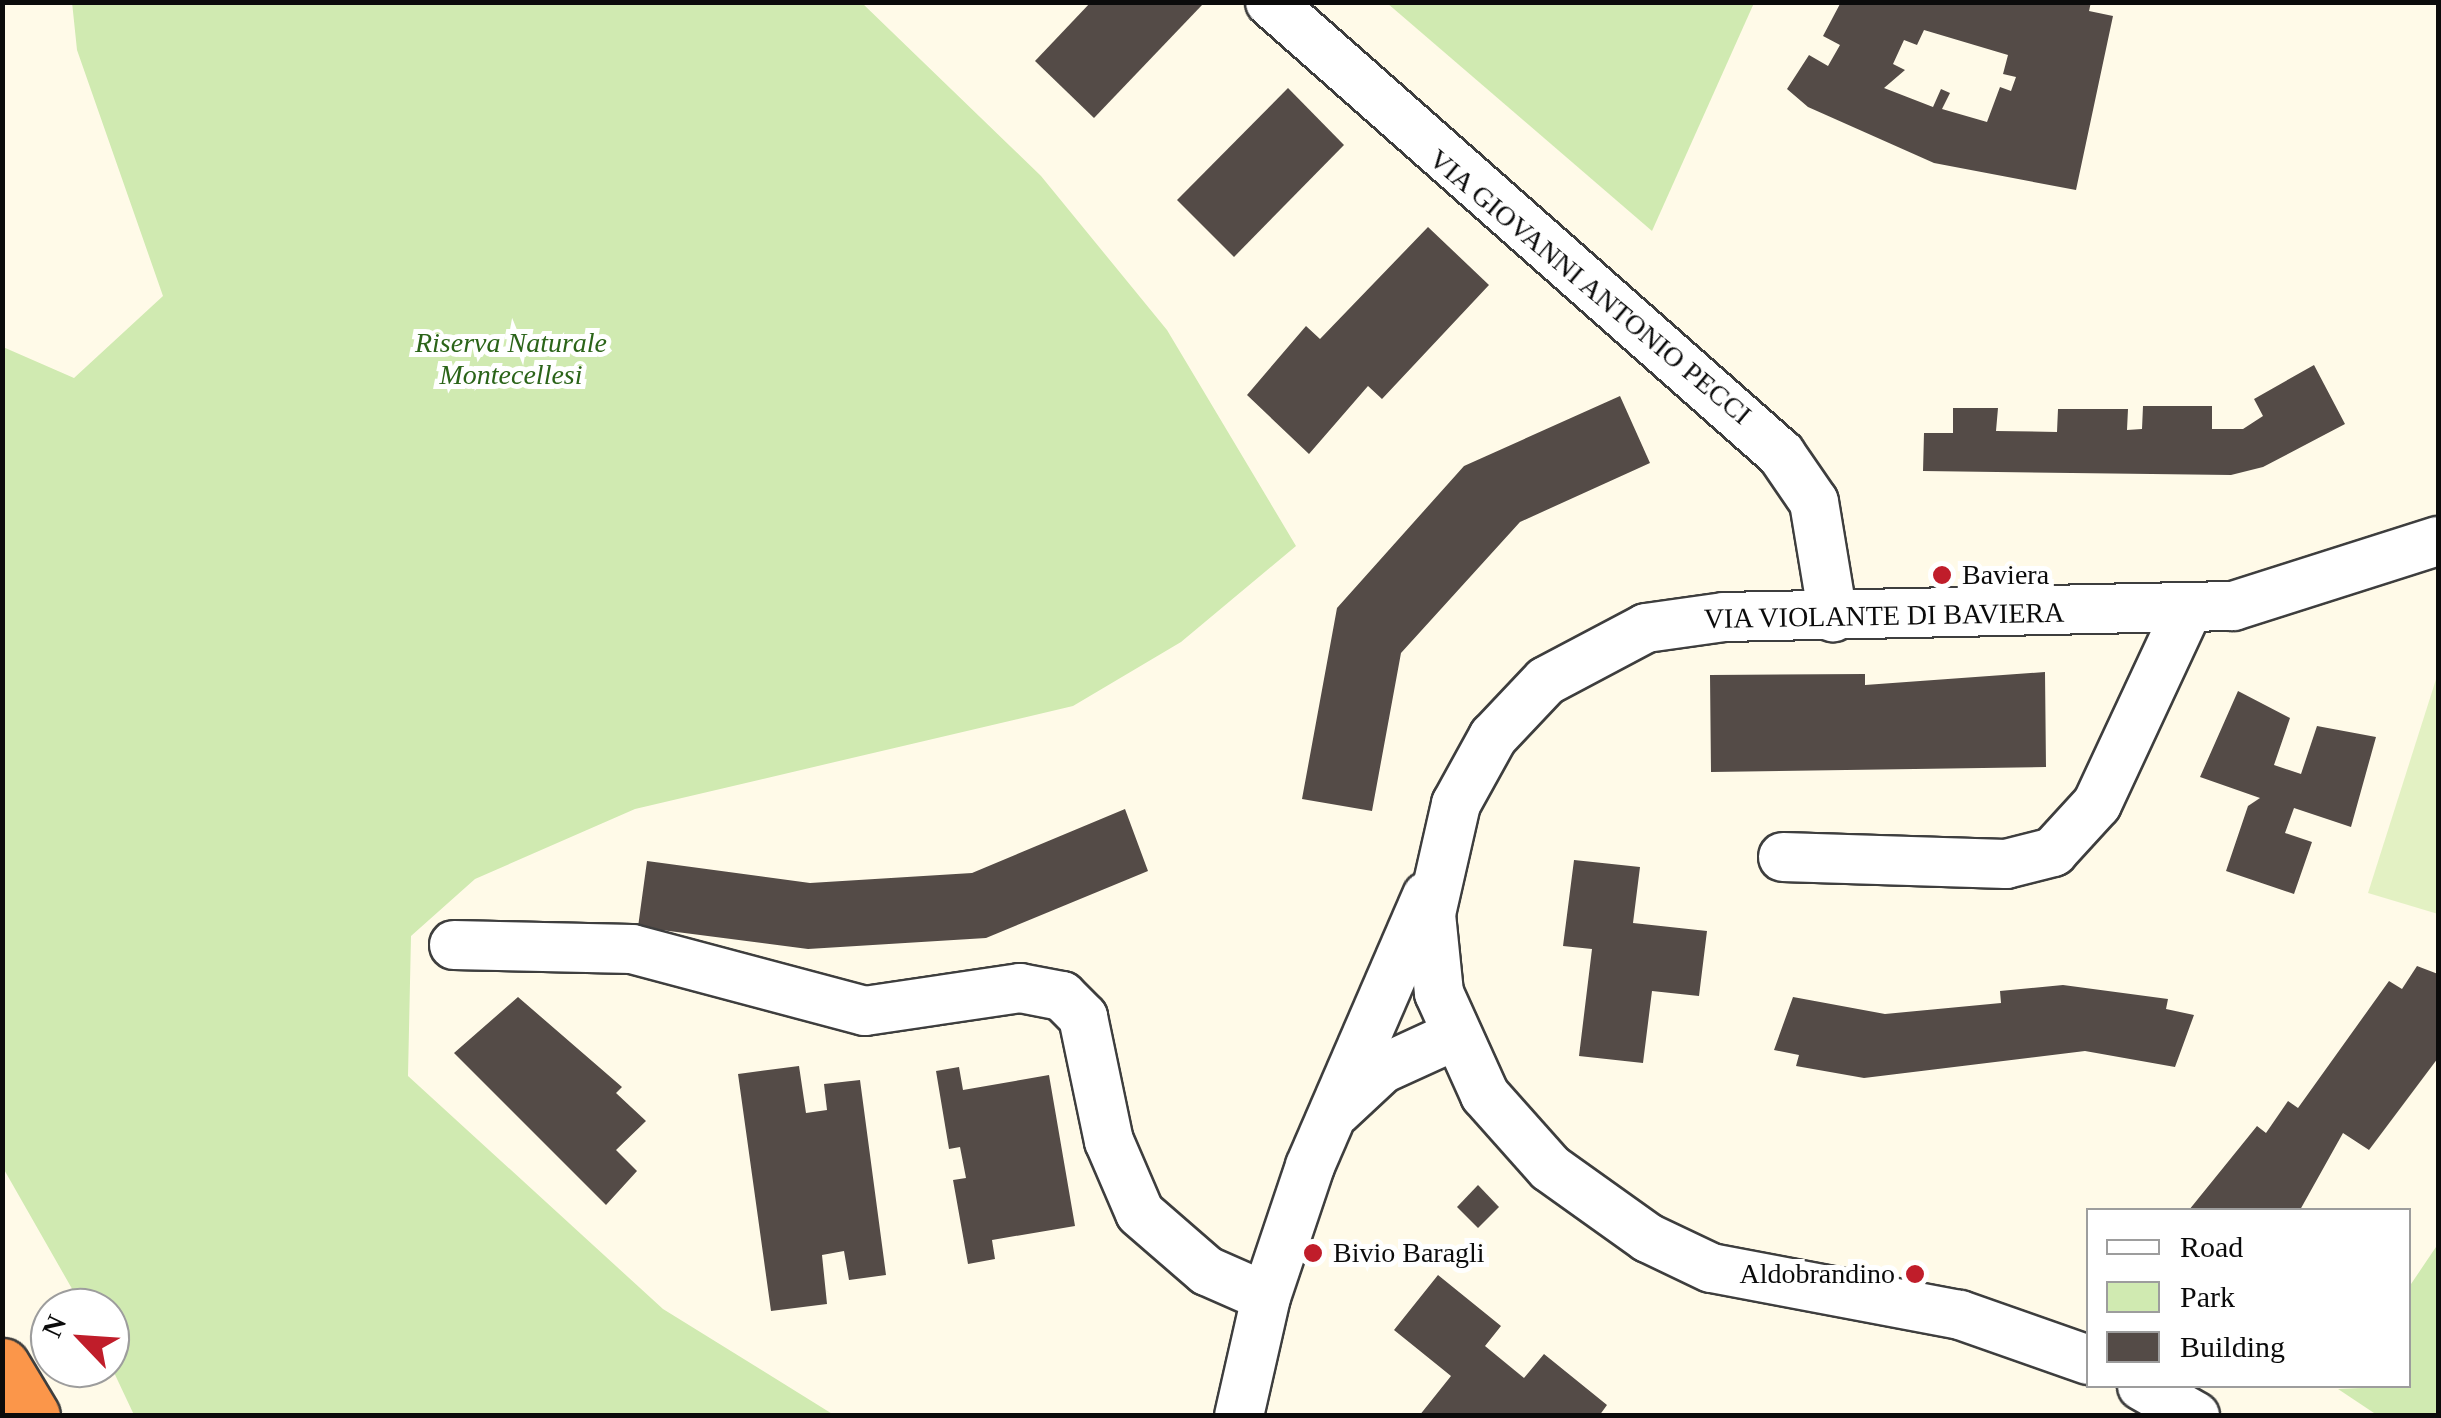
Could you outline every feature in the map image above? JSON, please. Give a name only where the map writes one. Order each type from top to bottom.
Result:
[{"type":"highway","points":[[2,1366],[32,1416]]},
{"type":"street","name":"VIA GIOVANNI ANTONIO PECCI","points":[[1270,2],[1781,454],[1814,502],[1833,617]]},
{"type":"street","name":"VIA VIOLANTE DI BAVIERA","points":[[2086,1359],[1987,1322],[1774,1285],[1676,1253],[1550,1168],[1485,1094],[1454,1036],[1435,975],[1434,880],[1456,804],[1493,737],[1580,656],[1677,621],[2187,611],[2294,593],[2438,541]]},
{"type":"street","points":[[1782,857],[2006,864],[2053,852],[2097,804],[2187,611]]},
{"type":"street","points":[[1240,1416],[1266,1297],[1331,1118],[1434,880]]},
{"type":"street","points":[[454,945],[632,949],[864,1010],[1020,988],[1062,996],[1082,1018],[1109,1142],[1140,1214],[1187,1258],[1266,1297]]},
{"type":"street","points":[[1331,1118],[1382,1069],[1454,1036]]},
{"type":"street","points":[[2146,1388],[2196,1416]]},
{"type":"green space","name":"Riserva Naturale Montecellesi","points":[[72,2],[862,3],[1041,176],[1167,330],[1296,546],[1181,642],[1073,706],[635,809],[475,879],[411,936],[408,1076],[663,1309],[834,1415],[134,1415],[121,1388],[130,1388],[130,1288],[72,1288],[2,1166],[3,347],[74,378],[163,296],[77,50]]},
{"type":"green space","points":[[1387,3],[1754,3],[1652,231]]},
{"type":"green space","points":[[2438,673],[2438,914],[2368,893]]},
{"type":"green space","points":[[2438,1244],[2438,1415],[2377,1415],[2338,1389],[2411,1388],[2411,1284]]},
{"type":"building","points":[[1091,2],[1203,4],[1094,118],[1035,61]]},
{"type":"building","points":[[1841,2],[2091,2],[2089,11],[2113,16],[2076,190],[1934,163],[1808,107],[1787,89],[1809,55],[1828,66],[1840,45],[1823,36]],"holes":[[[1924,30],[2008,55],[2003,74],[2016,77],[2011,91],[2000,87],[1987,122],[1942,109],[1950,93],[1941,89],[1933,107],[1884,88],[1905,70],[1893,64],[1904,40],[1917,45]]]},
{"type":"building","points":[[1288,88],[1344,145],[1234,257],[1177,200]]},
{"type":"building","points":[[1428,227],[1489,285],[1382,399],[1368,386],[1309,454],[1247,395],[1306,326],[1320,339]]},
{"type":"building","points":[[2314,365],[2345,424],[2263,467],[2231,475],[1923,471],[1924,433],[1953,433],[1953,408],[1998,408],[1996,431],[2057,432],[2058,409],[2128,409],[2127,430],[2142,429],[2143,406],[2212,406],[2212,429],[2243,429],[2263,416],[2254,399]]},
{"type":"building","points":[[1620,396],[1650,463],[1520,522],[1401,653],[1372,811],[1302,799],[1337,608],[1464,466]]},
{"type":"building","points":[[2045,672],[2046,767],[1711,772],[1710,675],[1865,674],[1865,685]]},
{"type":"building","points":[[2238,691],[2290,718],[2274,765],[2301,774],[2317,726],[2376,737],[2351,827],[2294,808],[2285,833],[2312,842],[2294,894],[2226,871],[2248,806],[2260,798],[2200,777]]},
{"type":"building","points":[[1125,809],[1148,871],[986,938],[808,949],[638,927],[647,861],[810,883],[972,873]]},
{"type":"building","points":[[1574,860],[1640,867],[1633,923],[1707,931],[1699,996],[1652,991],[1643,1063],[1579,1056],[1592,949],[1563,946]]},
{"type":"building","points":[[2417,966],[2438,974],[2438,1058],[2369,1150],[2343,1133],[2301,1208],[2191,1208],[2257,1126],[2266,1133],[2288,1101],[2298,1108],[2389,981],[2402,989]]},
{"type":"building","points":[[2063,985],[2168,999],[2166,1009],[2194,1015],[2175,1067],[2085,1051],[1864,1078],[1796,1066],[1799,1055],[1774,1050],[1793,997],[1885,1014],[2001,1003],[2000,991]]},
{"type":"building","points":[[518,997],[622,1087],[616,1093],[646,1121],[616,1150],[637,1171],[606,1205],[454,1053]]},
{"type":"building","points":[[799,1066],[806,1113],[827,1110],[824,1084],[860,1080],[886,1275],[849,1280],[844,1251],[822,1255],[827,1304],[771,1311],[738,1074]]},
{"type":"building","points":[[959,1067],[963,1090],[1049,1075],[1075,1226],[992,1240],[995,1259],[968,1264],[953,1180],[966,1178],[960,1147],[949,1149],[936,1071]]},
{"type":"building","points":[[1478,1185],[1499,1207],[1478,1228],[1457,1207]]},
{"type":"building","points":[[1438,1275],[1501,1326],[1485,1346],[1524,1378],[1544,1354],[1607,1405],[1599,1416],[1419,1416],[1451,1376],[1394,1330]]},
{"type":"place","name":"Baviera","points":[[1942,575]]},
{"type":"place","name":"Bivio Baragli","points":[[1313,1253]]},
{"type":"place","name":"Aldobrandino","points":[[1915,1274]]}]
